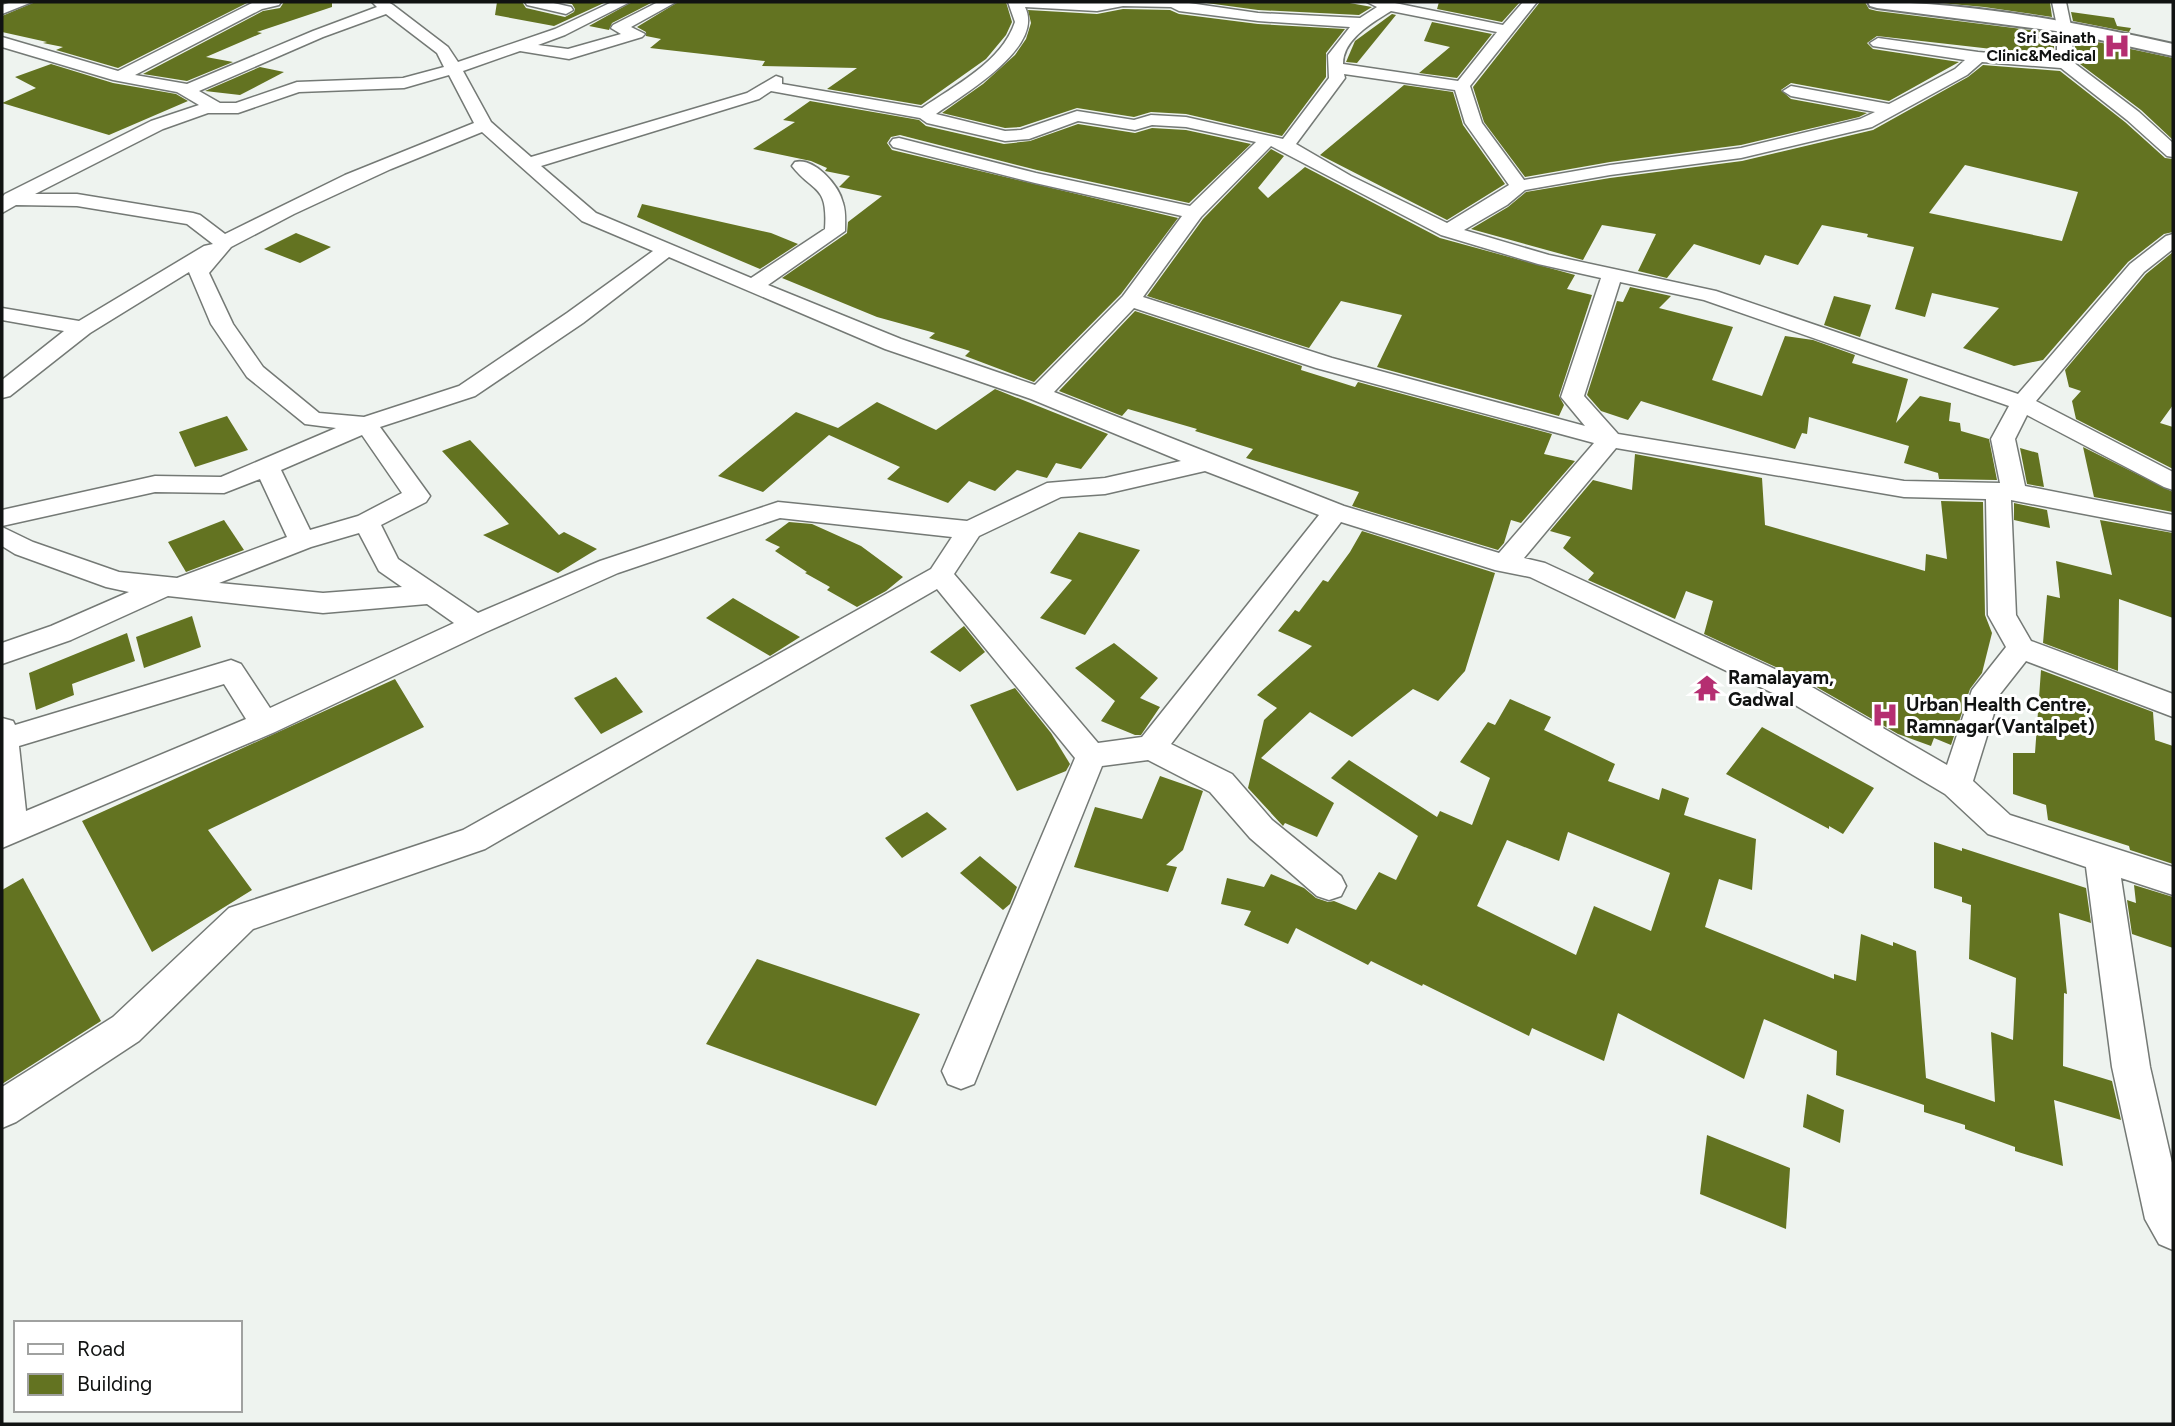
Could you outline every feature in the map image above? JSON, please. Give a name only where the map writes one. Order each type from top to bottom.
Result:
[{"type":"main road","points":[[1877,2],[2064,26],[2173,50]]},
{"type":"street","points":[[2,10],[25,2]]},
{"type":"street","points":[[119,77],[257,6],[274,2]]},
{"type":"street","points":[[531,2],[566,10]]},
{"type":"street","points":[[551,35],[525,30],[584,2]]},
{"type":"street","points":[[5,202],[157,125],[206,108],[238,108],[297,87],[459,79],[518,47],[623,2]]},
{"type":"street","points":[[518,47],[569,54],[637,34],[618,28],[669,2]]},
{"type":"street","points":[[925,114],[993,64],[1009,48],[1018,36],[1023,21],[1015,2]]},
{"type":"street","points":[[1021,2],[1097,7],[1123,2],[1174,2],[1180,7],[1258,17],[1362,23]]},
{"type":"street","points":[[1258,17],[1266,10],[1269,2]]},
{"type":"street","points":[[1462,86],[1530,2]]},
{"type":"street","points":[[2059,2],[2064,26],[2065,64]]},
{"type":"street","points":[[1286,146],[1337,78],[1335,57],[1381,4],[1507,30]]},
{"type":"street","points":[[187,90],[383,5],[443,50],[484,125],[589,217],[892,344],[1039,394],[1335,512],[1504,564],[1536,569],[1795,691],[1956,785],[1999,825],[2173,881]]},
{"type":"street","points":[[257,6],[318,34]]},
{"type":"street","points":[[2,42],[119,77],[187,90],[217,108]]},
{"type":"street","points":[[1878,43],[1978,57],[2065,64],[2133,116],[2173,152]]},
{"type":"street","points":[[1448,230],[1500,201],[1519,186],[1610,170],[1741,153],[1866,123],[1961,72],[1978,57]]},
{"type":"street","points":[[1336,68],[1462,86]]},
{"type":"street","points":[[528,164],[753,96],[773,83],[925,114],[933,119],[1005,136],[1023,135],[1077,116],[1135,125],[1151,120],[1186,122],[1268,139],[1286,146],[1345,180],[1448,230],[1545,260],[1709,295],[2021,403],[2173,482]]},
{"type":"street","points":[[1462,86],[1474,123],[1519,186]]},
{"type":"street","points":[[1791,91],[1888,109]]},
{"type":"street","points":[[2,391],[82,328],[224,243],[334,186],[394,159],[484,125]]},
{"type":"street","points":[[1039,394],[1129,300],[1194,213],[1268,139]]},
{"type":"street","points":[[899,143],[1035,178],[1194,213]]},
{"type":"street","points":[[754,285],[835,231],[837,207],[828,185],[802,166]]},
{"type":"street","points":[[5,202],[78,200],[193,219],[224,243]]},
{"type":"street","points":[[2173,240],[2137,268],[2021,403],[2003,439],[2006,491],[2002,615],[2021,648],[2173,706]]},
{"type":"street","points":[[2,654],[170,588],[302,541],[367,522],[417,496],[366,424],[313,419],[255,372],[222,324],[199,272],[224,243]]},
{"type":"street","points":[[2,518],[155,484],[224,485],[366,424],[467,391],[575,318],[666,250]]},
{"type":"street","points":[[1610,440],[1572,397],[1612,274]]},
{"type":"street","points":[[1129,300],[1324,363],[1610,440],[1904,488],[2006,491],[2173,523]]},
{"type":"street","points":[[2,314],[82,328]]},
{"type":"street","points":[[1504,564],[1610,440]]},
{"type":"street","points":[[2,1109],[126,1029],[241,918],[474,841],[940,575],[970,530],[1056,489],[1105,486],[1207,463]]},
{"type":"street","points":[[267,467],[302,541]]},
{"type":"street","points":[[264,723],[231,671],[3,734],[7,833],[264,723],[609,567],[778,510],[970,530]]},
{"type":"street","points":[[1151,748],[1335,512]]},
{"type":"street","points":[[367,522],[388,565],[476,625]]},
{"type":"street","points":[[2,535],[24,548],[116,581],[323,603],[432,594]]},
{"type":"street","points":[[940,575],[1091,756]]},
{"type":"street","points":[[1956,785],[1987,690],[2021,648]]},
{"type":"street","points":[[1091,756],[1151,748],[1221,782],[1261,829],[1329,886]]},
{"type":"street","points":[[961,1071],[1091,756]]},
{"type":"street","points":[[2101,857],[2131,1067],[2165,1219],[2173,1230]]},
{"type":"building","points":[[35,2],[249,2],[118,68],[56,50],[63,47],[43,43],[47,42],[2,32],[2,16]]},
{"type":"building","points":[[284,2],[332,2],[332,7],[257,32],[262,33],[206,57],[233,62],[187,81],[143,74],[263,11],[280,8]]},
{"type":"building","points":[[497,2],[522,2],[526,8],[565,17],[575,9],[572,4],[560,2],[606,2],[554,26],[495,15]]},
{"type":"building","points":[[632,2],[653,2],[612,23],[609,30],[589,26]]},
{"type":"building","points":[[678,2],[1006,2],[1012,22],[1006,35],[986,59],[921,105],[827,89],[857,68],[762,66],[765,61],[650,48],[661,39],[646,36],[646,32],[637,27]]},
{"type":"building","points":[[1199,2],[1344,2],[1372,7],[1359,15],[1258,10]]},
{"type":"building","points":[[1439,2],[1520,2],[1502,22],[1437,9]]},
{"type":"building","points":[[1540,2],[1865,2],[1869,9],[1877,11],[2054,33],[2054,56],[1877,36],[1867,43],[1873,49],[1959,62],[1889,101],[1791,83],[1781,90],[1791,99],[1867,113],[1859,117],[1741,145],[1610,162],[1525,177],[1484,122],[1473,87]]},
{"type":"building","points":[[1929,2],[2050,2],[2052,17],[1984,7]]},
{"type":"building","points":[[1123,9],[1170,10],[1179,14],[1258,24],[1345,29],[1326,53],[1326,77],[1282,136],[1186,114],[1151,112],[1134,117],[1077,108],[1020,127],[1005,128],[942,113],[983,84],[1015,55],[1026,39],[1031,23],[1028,10],[1097,14]]},
{"type":"building","points":[[2071,12],[2114,18],[2117,26],[2131,28],[2129,32],[2073,21]]},
{"type":"building","points":[[1392,14],[1396,15],[1357,63],[1346,62],[1355,41]]},
{"type":"building","points":[[1432,22],[1492,34],[1457,78],[1419,73],[1450,47],[1424,41]]},
{"type":"building","points":[[2074,37],[2173,58],[2173,140],[2141,110],[2076,61]]},
{"type":"building","points":[[51,64],[113,83],[176,94],[188,101],[109,135],[2,103],[36,88],[15,77]]},
{"type":"building","points":[[1983,65],[2060,71],[2125,122],[2165,158],[2173,159],[2173,232],[2164,234],[2128,262],[2043,360],[2014,366],[1963,348],[1999,308],[1932,293],[1925,317],[1895,309],[1914,247],[1867,237],[1868,234],[1822,225],[1798,265],[1765,255],[1760,265],[1694,244],[1667,278],[1638,271],[1656,234],[1602,225],[1583,260],[1471,229],[1508,207],[1526,192],[1742,161],[1873,130],[1968,77]],"holes":[[[1965,165],[2078,192],[2062,241],[1929,213]]]},
{"type":"building","points":[[260,67],[284,72],[240,95],[205,91]]},
{"type":"building","points":[[1404,85],[1453,92],[1463,125],[1505,184],[1447,220],[1320,155]]},
{"type":"building","points":[[810,101],[919,120],[926,126],[1004,144],[1030,141],[1078,124],[1135,133],[1152,128],[1186,130],[1251,144],[1189,203],[1037,170],[900,135],[891,137],[887,143],[892,150],[1178,218],[1121,294],[1034,382],[965,356],[970,351],[929,338],[935,333],[877,317],[782,278],[847,233],[848,222],[882,196],[839,187],[850,176],[825,171],[827,168],[811,161],[753,149],[795,122],[783,120]]},
{"type":"building","points":[[1271,149],[1284,156],[1258,188],[1268,198],[1305,167],[1440,238],[1575,275],[1567,289],[1592,295],[1559,396],[1564,405],[1559,416],[1377,367],[1402,315],[1341,301],[1309,348],[1147,296],[1203,219]]},
{"type":"building","points":[[642,204],[771,233],[798,244],[760,269],[637,217]]},
{"type":"building","points":[[296,233],[331,247],[300,263],[264,249]]},
{"type":"building","points":[[2173,252],[2173,405],[2160,423],[2173,427],[2173,469],[2076,419],[2072,401],[2081,391],[2069,387],[2065,370],[2146,274]]},
{"type":"building","points":[[1630,287],[1671,296],[1659,308],[1733,327],[1712,380],[1762,396],[1785,336],[1813,340],[1855,355],[1852,363],[1908,379],[1896,423],[1920,396],[1951,403],[1949,421],[1960,423],[1961,431],[1989,439],[1997,480],[1939,479],[1938,473],[1904,463],[1909,446],[1809,417],[1807,434],[1802,433],[1795,449],[1641,401],[1628,420],[1601,411],[1587,395],[1617,301],[1623,302]]},
{"type":"building","points":[[1834,296],[1871,305],[1860,337],[1824,325]]},
{"type":"building","points":[[1135,311],[1302,366],[1301,370],[1355,387],[1358,382],[1552,434],[1544,454],[1575,461],[1521,523],[1511,520],[1504,543],[1498,550],[1352,506],[1359,492],[1246,458],[1253,449],[1128,409],[1122,416],[1059,391]]},
{"type":"building","points":[[995,389],[1108,434],[1081,469],[1056,463],[1047,478],[1017,470],[995,491],[969,481],[948,503],[887,479],[900,467],[829,435],[763,492],[718,476],[796,412],[838,428],[877,402],[936,430]]},
{"type":"building","points":[[227,416],[248,450],[195,467],[179,432]]},
{"type":"building","points":[[470,440],[559,535],[564,532],[597,549],[558,573],[483,535],[509,524],[442,451]]},
{"type":"building","points":[[2083,447],[2173,492],[2173,512],[2094,497]]},
{"type":"building","points":[[2020,448],[2038,453],[2044,487],[2027,484]]},
{"type":"building","points":[[1635,454],[1762,478],[1765,525],[1925,571],[1926,554],[1947,559],[1941,501],[1983,502],[1985,615],[1992,633],[1982,673],[1970,689],[1951,745],[1934,738],[1931,746],[1898,734],[1806,681],[1704,634],[1713,601],[1686,591],[1675,619],[1588,580],[1594,573],[1563,548],[1571,537],[1550,531],[1593,480],[1632,490]]},
{"type":"building","points":[[2014,503],[2047,510],[2050,528],[2014,520]]},
{"type":"building","points":[[224,520],[244,550],[186,572],[168,542]]},
{"type":"building","points":[[2100,520],[2173,533],[2173,618],[2119,599],[2118,671],[2043,643],[2047,595],[2060,598],[2056,561],[2112,575]]},
{"type":"building","points":[[789,522],[812,524],[861,546],[903,577],[886,591],[857,607],[827,590],[830,587],[805,573],[807,572],[775,551],[780,547],[765,540]]},
{"type":"building","points":[[1362,531],[1495,573],[1465,671],[1438,701],[1413,689],[1352,737],[1310,712],[1261,758],[1334,803],[1317,837],[1285,823],[1283,826],[1248,788],[1264,720],[1277,708],[1257,695],[1312,646],[1278,631],[1295,610],[1299,612],[1323,580],[1328,582]]},
{"type":"building","points":[[1079,532],[1140,550],[1085,635],[1040,618],[1072,580],[1050,573]]},
{"type":"building","points":[[733,598],[800,637],[770,656],[706,618]]},
{"type":"building","points":[[192,616],[201,647],[144,668],[136,637]]},
{"type":"building","points":[[964,626],[985,652],[960,672],[930,652]]},
{"type":"building","points":[[127,633],[135,661],[72,684],[74,695],[36,710],[29,673]]},
{"type":"building","points":[[1114,643],[1158,678],[1140,698],[1160,707],[1141,735],[1101,721],[1115,701],[1075,668]]},
{"type":"building","points":[[2041,670],[2153,712],[2155,740],[2173,746],[2173,864],[2130,850],[2129,846],[2048,820],[2046,805],[2013,794],[2013,753],[2035,753]]},
{"type":"building","points":[[616,677],[643,712],[601,734],[574,698]]},
{"type":"building","points":[[395,679],[424,727],[208,830],[252,890],[152,952],[82,821]]},
{"type":"building","points":[[1015,688],[1051,733],[1070,764],[1066,771],[1017,791],[970,705]]},
{"type":"building","points":[[1510,699],[1551,717],[1544,730],[1615,764],[1608,781],[1659,800],[1662,788],[1689,798],[1684,815],[1756,839],[1752,890],[1719,879],[1705,927],[1834,979],[1834,974],[1856,981],[1861,934],[1916,951],[1926,1078],[1995,1102],[1991,1032],[2013,1040],[2016,978],[1969,959],[1971,905],[1962,902],[1962,897],[1934,888],[1934,842],[1962,851],[1962,848],[2086,888],[2091,923],[2059,913],[2067,994],[2064,993],[2063,1066],[2112,1081],[2121,1120],[2054,1100],[2063,1166],[2015,1151],[2015,1147],[1965,1129],[1965,1125],[1924,1112],[1924,1105],[1836,1075],[1837,1051],[1764,1019],[1744,1079],[1618,1013],[1604,1061],[1532,1028],[1529,1036],[1371,961],[1368,965],[1296,928],[1288,944],[1244,925],[1251,911],[1221,904],[1227,878],[1264,887],[1271,874],[1304,888],[1316,898],[1334,901],[1356,910],[1379,872],[1396,880],[1418,836],[1331,778],[1349,760],[1437,817],[1440,811],[1472,825],[1490,778],[1460,762],[1488,722],[1495,725]],"holes":[[[1568,832],[1670,873],[1651,931],[1594,906],[1576,955],[1477,906],[1507,840],[1559,861]]]},
{"type":"building","points":[[1762,727],[1874,788],[1843,834],[1726,774]]},
{"type":"building","points":[[1160,776],[1203,791],[1183,850],[1166,865],[1177,867],[1168,892],[1074,867],[1095,807],[1142,819]]},
{"type":"building","points":[[927,812],[947,829],[902,858],[885,838]]},
{"type":"building","points":[[980,856],[1017,887],[1010,904],[1003,910],[960,873]]},
{"type":"building","points":[[23,878],[101,1021],[2,1084],[2,890]]},
{"type":"building","points":[[2134,885],[2173,897],[2173,948],[2132,934],[2127,900],[2136,903]]},
{"type":"building","points":[[757,959],[920,1014],[876,1106],[706,1044]]},
{"type":"building","points":[[1807,1094],[1844,1110],[1840,1143],[1803,1127]]},
{"type":"building","points":[[1707,1135],[1790,1168],[1786,1229],[1700,1194]]},
{"type":"place","name":"Sri Sainath Clinic&Medical","points":[[2117,46]]},
{"type":"place","name":"Ramalayam, Gadwal","points":[[1707,688]]},
{"type":"place","name":"Urban Health Centre, Ramnagar(Vantalpet)","points":[[1885,715]]}]
